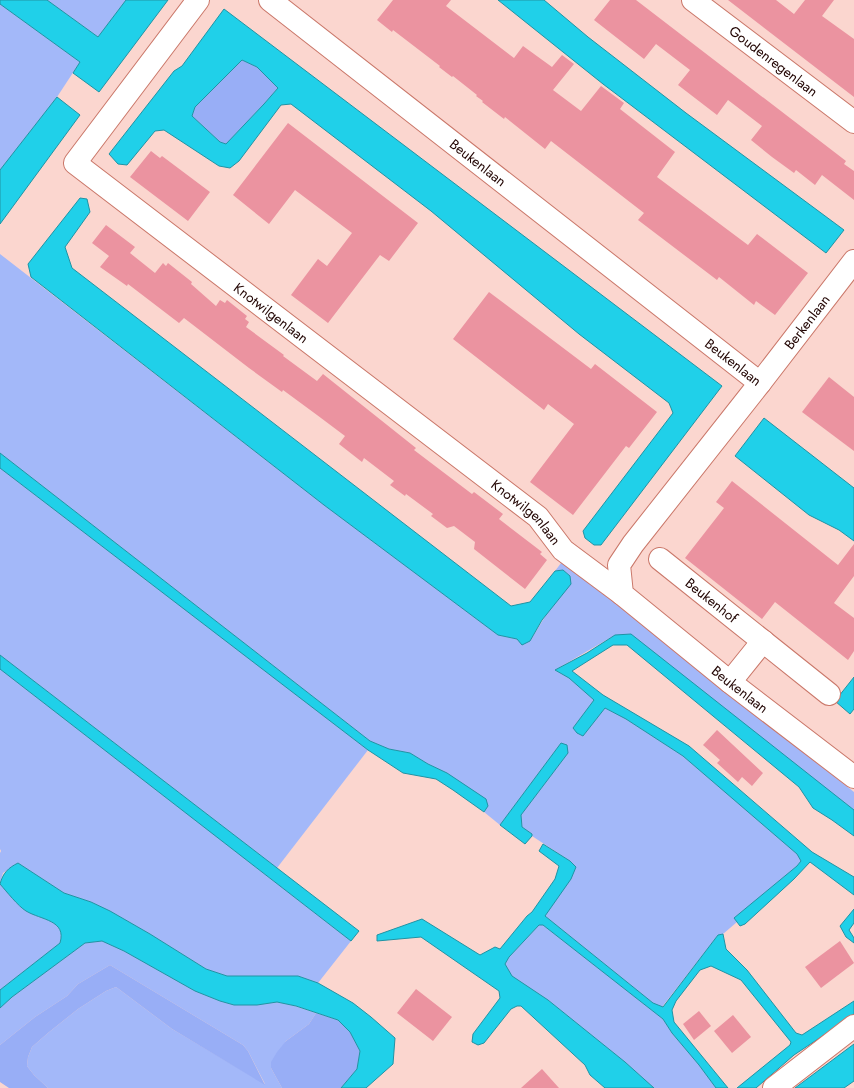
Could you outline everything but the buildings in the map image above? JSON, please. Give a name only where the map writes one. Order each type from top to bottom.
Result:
[{"type":"street","name":"Knotwilgenlaan","points":[[198,0],[75,163],[538,517],[564,550],[622,594]]},
{"type":"street","name":"Beukenlaan","points":[[270,0],[760,383],[633,544],[619,565],[622,594],[730,682],[854,777]]},
{"type":"street","name":"Goudenregenlaan","points":[[692,0],[854,122]]},
{"type":"street","name":"Berkenlaan","points":[[760,383],[854,261]]},
{"type":"street","name":"Beukenhof","points":[[660,559],[829,694]]},
{"type":"street","points":[[730,682],[763,641]]},
{"type":"street","points":[[774,1088],[854,1026]]},
{"type":"shaded area","points":[[0,0],[47,0],[98,37],[126,0],[168,0],[99,92],[73,73],[80,62],[0,4]]},
{"type":"shaded area","points":[[47,0],[126,0],[98,37]]},
{"type":"shaded area","points":[[498,0],[544,0],[588,37],[686,113],[844,230],[826,253],[603,84]]},
{"type":"shaded area","points":[[0,4],[80,62],[57,97],[0,170]]},
{"type":"shaded area","points":[[224,9],[722,386],[601,545],[594,545],[585,538],[583,531],[673,413],[669,403],[579,334],[431,211],[291,104],[281,105],[239,161],[230,168],[219,166],[164,130],[155,131],[127,165],[118,164],[109,154],[174,71],[182,66]],"holes":[[[242,60],[257,67],[278,88],[226,144],[220,142],[192,116],[195,107]]]},
{"type":"shaded area","points":[[242,60],[257,67],[278,88],[226,144],[220,142],[192,116],[195,107]]},
{"type":"shaded area","points":[[57,97],[80,115],[0,224],[0,170]]},
{"type":"shaded area","points":[[80,198],[87,199],[90,212],[65,247],[72,268],[511,606],[530,602],[555,571],[563,570],[570,576],[571,584],[542,620],[530,641],[522,645],[517,639],[498,635],[324,505],[31,277],[28,264]]},
{"type":"shaded area","points":[[0,254],[324,505],[498,635],[530,641],[570,576],[563,570],[555,571],[564,559],[615,603],[854,792],[854,810],[615,635],[555,670],[569,678],[594,700],[573,728],[583,736],[605,708],[626,719],[683,756],[797,854],[801,861],[735,918],[737,922],[723,934],[718,935],[662,1007],[653,1003],[545,916],[576,867],[570,861],[532,836],[532,834],[522,827],[521,815],[568,753],[561,743],[500,825],[484,812],[488,806],[447,773],[410,753],[389,749],[370,741],[0,453]]},
{"type":"shaded area","points":[[764,418],[854,488],[854,541],[839,530],[809,515],[735,456]]},
{"type":"shaded area","points":[[0,453],[370,741],[389,749],[410,753],[447,773],[486,799],[488,806],[484,812],[436,779],[403,773],[368,750],[0,468]]},
{"type":"shaded area","points":[[0,468],[368,750],[277,868],[0,655]]},
{"type":"shaded area","points":[[631,634],[854,810],[854,836],[813,808],[799,787],[627,645],[613,645],[572,671],[603,695],[689,746],[812,852],[854,877],[854,895],[810,862],[794,879],[745,924],[740,926],[734,918],[797,866],[801,861],[797,854],[683,756],[626,719],[605,708],[583,736],[577,733],[573,728],[594,700],[569,678],[555,670],[587,653],[615,635]]},
{"type":"shaded area","points":[[0,655],[359,931],[351,941],[0,669]]},
{"type":"shaded area","points":[[0,669],[351,941],[318,983],[298,976],[227,976],[206,969],[110,911],[91,902],[64,893],[18,863],[3,873],[0,883]]},
{"type":"shaded area","points":[[854,677],[854,709],[850,714],[835,701]]},
{"type":"shaded area","points":[[561,743],[567,745],[568,753],[521,815],[522,827],[532,834],[525,844],[500,825]]},
{"type":"shaded area","points":[[543,844],[570,861],[576,867],[571,879],[545,916],[653,1003],[663,1007],[718,935],[723,934],[726,949],[747,970],[796,1033],[802,1035],[854,1001],[854,1015],[794,1055],[756,1088],[737,1088],[790,1045],[791,1042],[741,980],[711,966],[700,970],[676,1001],[672,1010],[674,1022],[728,1088],[716,1088],[672,1033],[663,1019],[543,925],[539,925],[509,957],[505,964],[512,976],[548,1000],[625,1062],[654,1088],[605,1088],[590,1075],[585,1065],[521,1006],[511,1009],[484,1043],[478,1045],[472,1042],[473,1034],[500,998],[499,991],[421,937],[377,941],[377,935],[422,919],[480,955],[495,947],[500,949],[532,912],[555,879],[559,866],[539,851]]},
{"type":"shaded area","points":[[18,863],[64,893],[91,902],[110,911],[206,969],[227,976],[298,976],[318,983],[353,1003],[395,1038],[393,1064],[366,1088],[341,1088],[357,1069],[360,1051],[350,1032],[338,1020],[296,1006],[277,1002],[257,1005],[234,1005],[220,1001],[195,991],[124,951],[102,941],[85,943],[12,997],[0,1008],[0,990],[60,943],[61,935],[60,930],[56,925],[23,909],[0,884],[6,871]]},
{"type":"shaded area","points":[[0,884],[23,909],[56,925],[60,930],[61,935],[60,943],[0,990]]},
{"type":"shaded area","points":[[854,909],[854,923],[849,930],[854,938],[854,943],[846,937],[840,926]]},
{"type":"shaded area","points":[[539,925],[543,925],[663,1019],[672,1033],[716,1088],[654,1088],[625,1062],[548,1000],[512,976],[505,964],[509,957]]},
{"type":"shaded area","points":[[102,941],[124,951],[195,991],[220,1001],[234,1005],[257,1005],[277,1002],[316,1013],[309,1024],[286,1041],[271,1068],[282,1088],[48,1088],[27,1066],[28,1057],[32,1047],[78,1009],[106,991],[116,987],[172,1029],[265,1084],[248,1051],[243,1045],[110,965],[78,984],[67,996],[35,1017],[0,1045],[0,1008],[12,997],[85,943]]},
{"type":"shaded area","points":[[110,965],[243,1045],[248,1051],[265,1085],[172,1029],[116,987],[106,991],[78,1009],[32,1047],[28,1057],[27,1066],[48,1088],[9,1088],[0,1082],[0,1045],[35,1017],[67,996],[78,984]]},
{"type":"shaded area","points":[[316,1013],[338,1020],[350,1032],[360,1051],[357,1069],[341,1088],[282,1088],[271,1068],[271,1062],[286,1041],[309,1024]]},
{"type":"shaded area","points":[[854,1044],[854,1081],[844,1088],[795,1088]]}]
